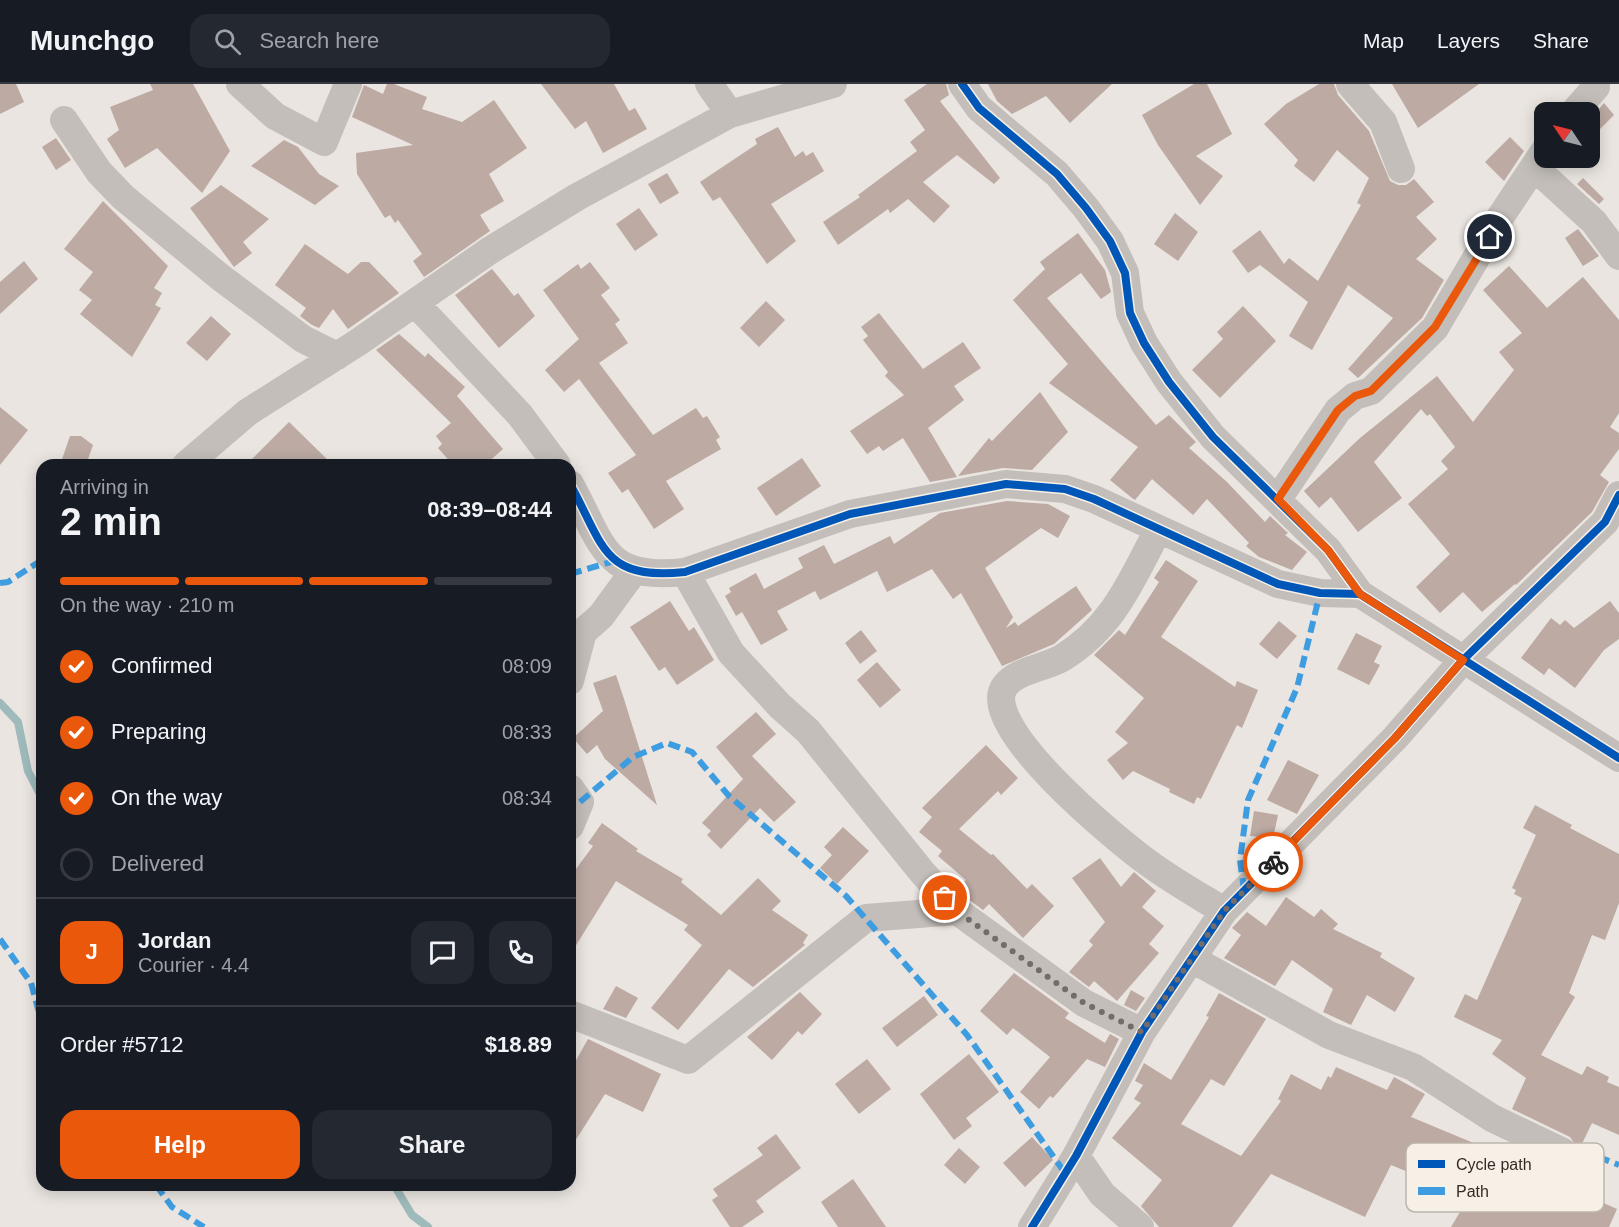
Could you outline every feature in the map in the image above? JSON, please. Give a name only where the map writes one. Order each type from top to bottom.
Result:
[{"type":"street","points":[[240,84],[275,116],[324,142],[348,84]]},
{"type":"street","points":[[708,84],[730,114]]},
{"type":"street","points":[[193,459],[248,412],[337,356],[489,251],[577,197],[730,114],[833,84]]},
{"type":"street","points":[[962,84],[979,108],[1057,174],[1086,208],[1110,241],[1125,273],[1130,313],[1144,343],[1169,382],[1213,437],[1328,550],[1360,594],[1619,758]]},
{"type":"street","points":[[1350,84],[1383,122],[1401,170]]},
{"type":"street","points":[[1583,102],[1596,87]]},
{"type":"street","points":[[64,120],[99,172],[123,197],[220,277],[293,332],[337,356]]},
{"type":"street","points":[[1278,499],[1338,410],[1355,396],[1371,391],[1435,327],[1534,167]]},
{"type":"street","points":[[1547,168],[1594,222],[1619,256]]},
{"type":"street","points":[[415,303],[520,415],[553,459]]},
{"type":"street","points":[[576,496],[600,544],[614,561],[634,572],[659,575],[685,572],[850,514],[1006,484],[1065,489],[1094,499],[1278,584],[1320,593],[1360,594]]},
{"type":"street","points":[[1032,1227],[1076,1156],[1142,1032],[1224,911],[1395,738],[1463,660],[1605,522],[1619,495]]},
{"type":"street","points":[[1158,530],[1117,610],[1091,637],[1061,658],[1012,680],[1004,687],[1002,699],[1005,714],[1023,745],[1065,794],[1147,863],[1224,911]]},
{"type":"street","points":[[576,635],[601,616],[634,572]]},
{"type":"street","points":[[685,572],[731,652],[780,706],[808,730],[922,872],[957,911],[1084,1003],[1142,1032]]},
{"type":"street","points":[[576,796],[580,802],[576,812]]},
{"type":"street","points":[[576,1016],[688,1060],[866,918],[957,911]]},
{"type":"street","points":[[1192,959],[1329,1035],[1413,1067],[1492,1118],[1544,1143]]},
{"type":"street","points":[[1076,1156],[1102,1194],[1140,1227]]},
{"type":"building","points":[[0,84],[16,84],[24,102],[0,114]]},
{"type":"building","points":[[150,84],[193,84],[230,151],[202,193],[157,148],[125,168],[107,139],[119,130],[110,107],[153,90]]},
{"type":"building","points":[[387,84],[394,84],[427,97],[422,109],[462,122],[494,100],[527,148],[489,174],[504,201],[480,215],[490,231],[424,277],[413,261],[422,254],[398,220],[395,223],[390,215],[385,218],[357,174],[356,153],[413,145],[352,117],[364,85],[383,94]]},
{"type":"building","points":[[541,84],[614,84],[629,111],[635,108],[647,129],[603,153],[586,121],[575,129]]},
{"type":"building","points":[[927,84],[946,84],[949,95],[940,101],[1000,178],[994,184],[957,155],[923,182],[950,206],[934,223],[908,199],[890,213],[888,209],[838,245],[823,222],[860,197],[858,195],[917,151],[910,142],[925,130],[904,100]]},
{"type":"building","points":[[988,84],[1112,84],[1070,123],[1046,96],[1012,114],[997,101]]},
{"type":"building","points":[[1194,84],[1207,84],[1232,134],[1196,156],[1223,176],[1200,205],[1158,145],[1142,115]]},
{"type":"building","points":[[1319,84],[1334,84],[1338,95],[1369,131],[1390,181],[1398,185],[1406,185],[1414,179],[1434,202],[1416,217],[1437,239],[1416,259],[1444,280],[1422,318],[1358,378],[1348,369],[1393,318],[1348,285],[1312,350],[1289,336],[1308,302],[1260,265],[1248,273],[1232,251],[1260,230],[1284,264],[1289,258],[1318,281],[1361,205],[1357,203],[1369,178],[1337,150],[1314,182],[1294,166],[1298,160],[1264,124],[1286,104]]},
{"type":"building","points":[[1392,84],[1479,84],[1418,128]]},
{"type":"building","points":[[1604,103],[1614,115],[1600,129],[1600,108]]},
{"type":"building","points":[[778,127],[795,157],[803,151],[806,156],[813,152],[824,171],[771,204],[796,241],[767,264],[720,197],[713,201],[700,182],[757,144],[755,139]]},
{"type":"building","points":[[1510,137],[1524,151],[1504,181],[1485,162]]},
{"type":"building","points":[[56,138],[71,160],[56,170],[42,147]]},
{"type":"building","points":[[284,140],[298,147],[319,174],[339,186],[315,205],[251,166]]},
{"type":"building","points":[[667,173],[679,193],[660,204],[648,184]]},
{"type":"building","points":[[1583,178],[1604,199],[1599,204],[1577,184]]},
{"type":"building","points":[[221,185],[269,219],[243,242],[252,253],[234,267],[190,208]]},
{"type":"building","points":[[103,201],[168,266],[154,288],[162,293],[155,305],[161,308],[132,357],[80,314],[92,300],[79,290],[93,272],[64,249]]},
{"type":"building","points":[[639,208],[658,235],[635,251],[616,224]]},
{"type":"building","points":[[1175,213],[1198,232],[1178,261],[1154,244]]},
{"type":"building","points":[[1578,229],[1599,256],[1583,266],[1565,238]]},
{"type":"building","points":[[1078,233],[1105,270],[1111,292],[1101,299],[1081,273],[1047,298],[1156,425],[1169,415],[1196,442],[1189,448],[1227,482],[1265,522],[1270,516],[1288,533],[1285,535],[1307,552],[1292,570],[1259,557],[1246,546],[1249,543],[1207,499],[1193,515],[1152,479],[1135,500],[1110,480],[1138,447],[1049,383],[1068,364],[1013,300],[1045,269],[1040,262]]},
{"type":"building","points":[[305,244],[348,274],[361,262],[369,262],[399,293],[348,329],[333,309],[319,328],[312,325],[300,316],[306,308],[275,285]]},
{"type":"building","points":[[24,261],[38,279],[0,314],[0,282]]},
{"type":"building","points":[[590,262],[610,288],[601,295],[620,320],[615,324],[628,343],[599,363],[653,435],[696,408],[703,418],[707,416],[720,437],[716,440],[721,449],[666,481],[684,509],[654,529],[628,489],[622,493],[608,473],[636,455],[579,379],[564,392],[545,370],[579,339],[543,290],[578,264],[581,269]]},
{"type":"building","points":[[1509,266],[1547,308],[1583,277],[1619,320],[1619,413],[1610,427],[1619,433],[1619,449],[1600,475],[1609,482],[1592,512],[1516,585],[1482,612],[1463,592],[1440,613],[1416,587],[1450,554],[1408,504],[1448,469],[1441,461],[1455,447],[1430,414],[1427,416],[1421,409],[1374,462],[1402,498],[1358,532],[1331,497],[1319,508],[1304,491],[1360,438],[1437,376],[1473,422],[1514,370],[1499,352],[1522,333],[1483,290]]},
{"type":"building","points":[[492,269],[514,296],[518,293],[535,316],[499,348],[455,295]]},
{"type":"building","points":[[766,301],[785,320],[759,347],[740,328]]},
{"type":"building","points":[[1243,306],[1276,341],[1220,398],[1192,370],[1223,339],[1217,332]]},
{"type":"building","points":[[879,313],[923,369],[963,342],[981,368],[954,386],[964,400],[928,428],[957,477],[930,482],[903,438],[883,451],[879,446],[867,454],[850,431],[904,395],[885,376],[888,372],[863,340],[868,336],[861,327]]},
{"type":"building","points":[[211,316],[231,334],[207,361],[186,343]]},
{"type":"building","points":[[399,334],[425,357],[428,353],[465,387],[457,396],[503,449],[492,459],[448,459],[438,448],[442,444],[436,436],[451,423],[376,350]]},
{"type":"building","points":[[1040,392],[1068,432],[1032,470],[1003,468],[958,476],[989,438],[992,441]]},
{"type":"building","points":[[0,407],[28,430],[0,465]]},
{"type":"building","points":[[289,422],[327,459],[252,459]]},
{"type":"building","points":[[70,436],[81,436],[93,445],[88,459],[62,459]]},
{"type":"building","points":[[802,458],[821,486],[776,516],[757,488]]},
{"type":"building","points":[[1007,501],[1048,504],[1070,516],[1058,538],[1041,528],[985,568],[1013,617],[1006,628],[1015,622],[1018,626],[1076,586],[1092,610],[1054,644],[1002,666],[961,593],[953,599],[932,569],[887,592],[877,571],[820,600],[815,591],[777,611],[788,630],[761,645],[742,612],[736,616],[725,596],[731,592],[729,588],[756,573],[764,589],[803,568],[798,558],[824,545],[834,564],[890,536],[894,544],[940,513]]},
{"type":"building","points":[[1166,560],[1198,581],[1161,637],[1235,687],[1237,681],[1258,690],[1242,728],[1237,725],[1201,799],[1197,797],[1194,804],[1133,771],[1123,780],[1107,760],[1128,743],[1115,732],[1144,698],[1094,655],[1119,630],[1125,635],[1159,582],[1154,578]]},
{"type":"building","points":[[670,601],[689,631],[694,627],[714,660],[677,685],[665,667],[659,671],[630,627]]},
{"type":"building","points":[[1610,601],[1619,613],[1619,639],[1604,650],[1575,688],[1549,668],[1544,675],[1521,658],[1551,618],[1560,625],[1565,620],[1574,628]]},
{"type":"building","points":[[1279,621],[1297,636],[1277,659],[1259,644]]},
{"type":"building","points":[[861,630],[877,651],[860,664],[845,643]]},
{"type":"building","points":[[1356,633],[1382,646],[1374,662],[1380,665],[1369,685],[1337,669]]},
{"type":"building","points":[[877,662],[901,690],[880,708],[857,680]]},
{"type":"building","points":[[616,675],[657,805],[605,759],[597,745],[587,754],[576,741],[576,735],[603,711],[593,683]]},
{"type":"building","points":[[756,712],[776,734],[752,756],[796,802],[774,822],[760,808],[721,849],[707,835],[711,831],[702,823],[743,779],[716,747]]},
{"type":"building","points":[[986,745],[1018,778],[1001,795],[998,791],[959,829],[991,855],[993,854],[1027,889],[1032,884],[1054,906],[1023,938],[989,904],[983,910],[968,899],[958,888],[966,880],[938,856],[942,851],[919,832],[932,817],[922,808]]},
{"type":"building","points":[[1288,760],[1319,775],[1297,814],[1267,800]]},
{"type":"building","points":[[1535,805],[1572,825],[1570,828],[1619,854],[1619,903],[1605,940],[1592,935],[1569,993],[1575,997],[1541,1055],[1582,1075],[1587,1066],[1609,1077],[1607,1082],[1619,1087],[1619,1135],[1592,1123],[1582,1143],[1574,1143],[1570,1137],[1512,1109],[1526,1078],[1492,1054],[1502,1040],[1454,1017],[1465,994],[1477,1000],[1522,898],[1514,894],[1516,890],[1512,888],[1536,835],[1523,828]]},
{"type":"building","points":[[1254,811],[1278,815],[1273,838],[1250,836]]},
{"type":"building","points":[[602,823],[638,849],[636,851],[683,879],[681,882],[721,915],[758,878],[781,901],[772,910],[808,935],[803,943],[805,945],[753,987],[729,969],[678,1030],[651,1008],[702,945],[684,930],[688,925],[616,881],[576,945],[576,869],[593,846],[588,843]]},
{"type":"building","points":[[843,827],[869,851],[837,884],[820,868],[832,855],[824,847]]},
{"type":"building","points":[[1100,858],[1121,887],[1134,872],[1156,891],[1142,907],[1164,926],[1149,944],[1159,953],[1117,1001],[1094,981],[1089,987],[1069,972],[1093,945],[1089,941],[1105,922],[1072,878]]},
{"type":"building","points":[[1286,897],[1314,917],[1321,909],[1338,924],[1333,929],[1382,953],[1380,957],[1415,978],[1395,1012],[1367,995],[1351,1025],[1323,1012],[1333,989],[1292,960],[1275,986],[1224,958],[1241,935],[1232,928],[1247,912],[1266,926]]},
{"type":"building","points":[[1014,973],[1069,1013],[1065,1018],[1105,1043],[1110,1034],[1119,1039],[1105,1067],[1087,1059],[1053,1098],[1050,1096],[1039,1109],[1020,1092],[1050,1057],[1013,1028],[1007,1035],[980,1011]]},
{"type":"building","points":[[616,986],[638,998],[626,1018],[603,1009]]},
{"type":"building","points":[[1131,990],[1145,998],[1136,1011],[1124,1005]]},
{"type":"building","points":[[800,992],[822,1014],[802,1035],[798,1031],[772,1060],[747,1037]]},
{"type":"building","points":[[1219,993],[1266,1019],[1224,1086],[1211,1079],[1181,1124],[1241,1156],[1281,1101],[1278,1099],[1291,1074],[1321,1090],[1328,1076],[1331,1078],[1336,1067],[1387,1090],[1394,1077],[1425,1094],[1411,1117],[1474,1143],[1406,1143],[1406,1171],[1391,1165],[1365,1217],[1271,1174],[1232,1227],[1159,1227],[1141,1206],[1162,1180],[1112,1138],[1141,1103],[1134,1099],[1143,1085],[1135,1081],[1144,1063],[1171,1080],[1209,1017],[1206,1016]]},
{"type":"building","points":[[924,996],[938,1015],[897,1047],[882,1028]]},
{"type":"building","points":[[588,1039],[661,1074],[643,1112],[605,1094],[576,1140],[576,1060]]},
{"type":"building","points":[[969,1054],[999,1092],[966,1118],[972,1126],[954,1140],[920,1094]]},
{"type":"building","points":[[867,1059],[891,1089],[859,1114],[835,1084]]},
{"type":"building","points":[[776,1134],[801,1168],[756,1201],[764,1212],[742,1227],[730,1227],[712,1200],[718,1196],[713,1189],[763,1155],[757,1148]]},
{"type":"building","points":[[1032,1137],[1053,1160],[1025,1187],[1003,1163]]},
{"type":"building","points":[[959,1148],[980,1167],[965,1184],[944,1165]]},
{"type":"building","points":[[853,1179],[886,1227],[838,1227],[821,1202]]},
{"type":"building","points":[[1604,1203],[1617,1209],[1609,1227],[1451,1227],[1460,1212],[1604,1212]]},
{"type":"waterway","points":[[0,703],[18,722],[28,771],[36,786]]},
{"type":"waterway","points":[[398,1191],[412,1215],[428,1227]]},
{"type":"marked path","points":[[576,572],[614,561]]},
{"type":"marked path","points":[[0,583],[8,582],[36,564]]},
{"type":"marked path","points":[[1244,890],[1240,860],[1248,800],[1297,688],[1320,593]]},
{"type":"marked path","points":[[580,802],[633,757],[667,743],[692,752],[729,796],[846,896],[967,1035],[1065,1173]]},
{"type":"marked path","points":[[0,939],[31,983],[36,1001]]},
{"type":"marked path","points":[[1604,1159],[1619,1165]]},
{"type":"marked path","points":[[160,1191],[172,1207],[204,1227]]},
{"type":"cycle path","points":[[962,84],[979,108],[1057,174],[1086,208],[1110,241],[1125,273],[1130,313],[1144,343],[1169,382],[1213,437],[1328,550],[1360,594],[1619,758]]},
{"type":"cycle path","points":[[576,496],[599,541],[609,554],[621,564],[637,571],[658,573],[685,572],[850,514],[1006,484],[1065,489],[1094,499],[1278,584],[1320,593],[1360,594]]},
{"type":"cycle path","points":[[1032,1227],[1076,1156],[1142,1032],[1224,911],[1395,738],[1463,660],[1605,522],[1619,495]]},
{"type":"way so far","points":[[945,898],[957,911],[1084,1003],[1142,1032],[1224,911],[1273,862]]},
{"type":"route","points":[[1273,862],[1395,738],[1463,660],[1360,594],[1328,550],[1278,499],[1338,410],[1355,396],[1371,391],[1435,327],[1460,290],[1490,237]]}]
